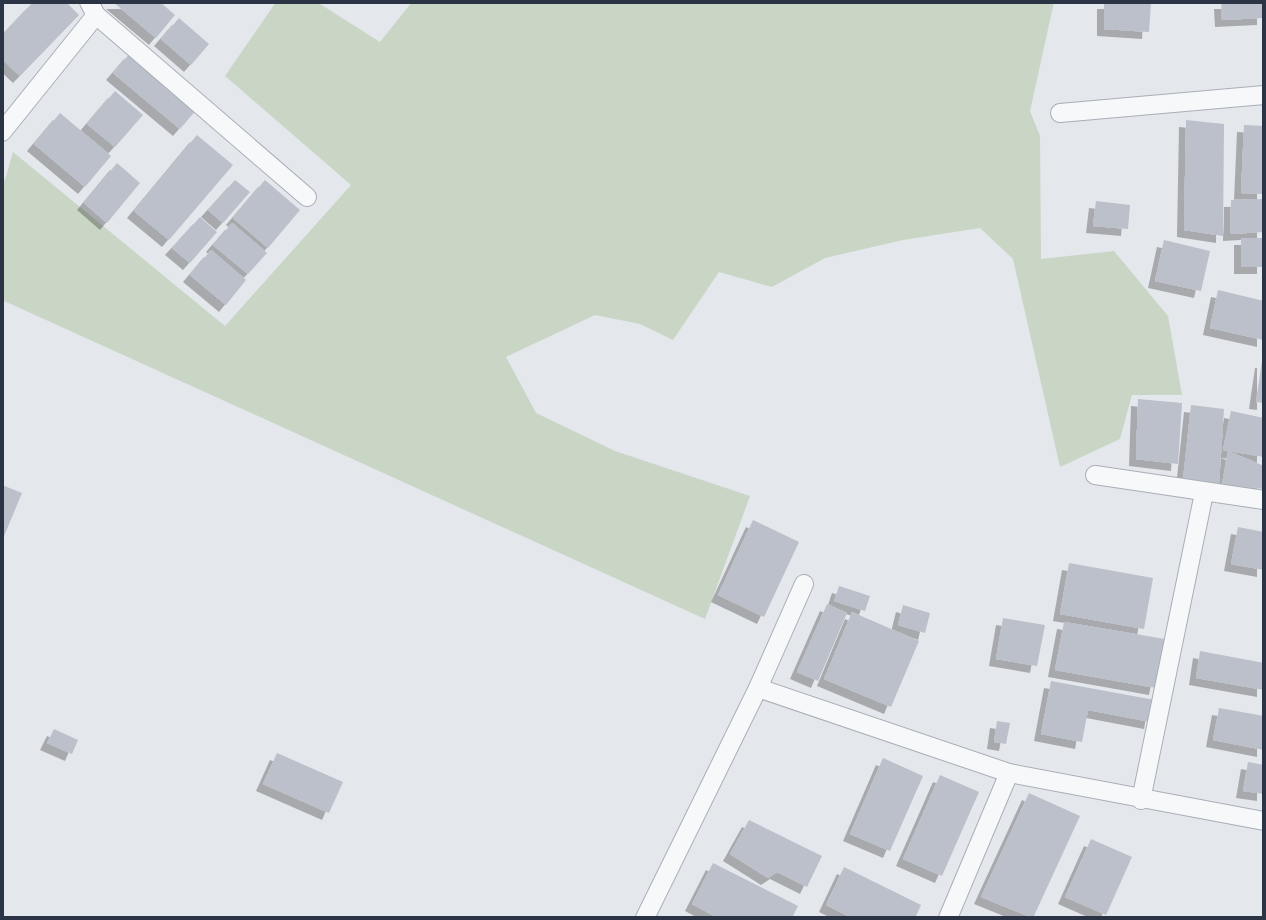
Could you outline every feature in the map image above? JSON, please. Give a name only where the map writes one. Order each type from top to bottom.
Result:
[{"type":"street","points":[[2,132],[93,9],[307,197]]},
{"type":"street","points":[[1060,113],[1264,95]]},
{"type":"street","points":[[1095,475],[1264,500]]},
{"type":"street","points":[[1141,800],[1204,493]]},
{"type":"street","points":[[645,918],[758,688],[804,584]]},
{"type":"street","points":[[758,688],[1009,773],[1264,821]]},
{"type":"street","points":[[948,918],[1009,773]]},
{"type":"green space","points":[[276,2],[317,2],[380,42],[412,2],[1054,2],[1030,111],[1040,136],[1041,259],[1114,251],[1168,316],[1182,395],[1132,395],[1120,439],[1060,467],[1013,259],[980,228],[903,240],[825,258],[772,287],[719,272],[673,340],[640,324],[595,315],[506,357],[536,413],[615,451],[750,496],[705,619],[2,300],[2,179],[5,180],[13,152],[225,326],[351,185],[225,76]]},
{"type":"building","points":[[33,2],[66,2],[79,15],[20,76],[2,59],[2,35]]},
{"type":"building","points":[[113,2],[160,2],[175,15],[156,38]]},
{"type":"building","points":[[1104,2],[1151,2],[1149,32],[1104,29]]},
{"type":"building","points":[[1221,2],[1264,2],[1264,18],[1222,20]]},
{"type":"building","points":[[179,18],[209,44],[191,65],[161,39]]},
{"type":"building","points":[[131,52],[198,108],[180,129],[113,73]]},
{"type":"building","points":[[115,91],[143,115],[115,147],[87,124]]},
{"type":"building","points":[[60,113],[111,156],[85,187],[34,144]]},
{"type":"building","points":[[1186,120],[1224,124],[1223,236],[1184,230]]},
{"type":"building","points":[[1244,125],[1264,126],[1264,194],[1241,193]]},
{"type":"building","points":[[197,135],[233,165],[169,240],[134,211]]},
{"type":"building","points":[[117,163],[140,183],[107,223],[84,203]]},
{"type":"building","points":[[235,180],[250,192],[223,223],[208,210]]},
{"type":"building","points":[[265,180],[300,210],[268,248],[233,218]]},
{"type":"building","points":[[1264,199],[1264,232],[1230,234],[1231,200]]},
{"type":"building","points":[[1096,201],[1130,205],[1128,229],[1093,226]]},
{"type":"building","points":[[200,217],[217,232],[190,263],[172,248]]},
{"type":"building","points":[[232,223],[267,253],[248,274],[213,245]]},
{"type":"building","points":[[1241,238],[1264,238],[1264,267],[1241,267]]},
{"type":"building","points":[[1164,240],[1210,251],[1201,291],[1155,281]]},
{"type":"building","points":[[211,250],[246,280],[226,305],[190,275]]},
{"type":"building","points":[[1218,290],[1264,301],[1264,340],[1210,328]]},
{"type":"building","points":[[1264,361],[1264,403],[1256,402]]},
{"type":"building","points":[[1138,399],[1182,403],[1178,464],[1136,459]]},
{"type":"building","points":[[1191,405],[1224,409],[1219,484],[1183,480]]},
{"type":"building","points":[[1231,411],[1264,418],[1264,457],[1223,450]]},
{"type":"building","points":[[1228,451],[1264,466],[1264,489],[1222,484]]},
{"type":"building","points":[[2,485],[22,493],[2,541]]},
{"type":"building","points":[[753,520],[799,542],[764,617],[718,595]]},
{"type":"building","points":[[1238,527],[1264,532],[1264,570],[1231,564]]},
{"type":"building","points":[[1069,563],[1153,578],[1144,629],[1060,614]]},
{"type":"building","points":[[839,586],[870,596],[865,611],[834,601]]},
{"type":"building","points":[[827,604],[847,613],[818,681],[797,672]]},
{"type":"building","points":[[903,605],[930,613],[925,633],[898,625]]},
{"type":"building","points":[[852,612],[919,641],[891,707],[824,679]]},
{"type":"building","points":[[1003,618],[1045,625],[1037,666],[996,659]]},
{"type":"building","points":[[1064,622],[1165,639],[1156,688],[1055,670]]},
{"type":"building","points":[[1200,651],[1264,663],[1264,690],[1196,678]]},
{"type":"building","points":[[1051,681],[1155,700],[1151,722],[1088,710],[1082,742],[1041,734]]},
{"type":"building","points":[[1219,708],[1264,716],[1264,750],[1213,740]]},
{"type":"building","points":[[997,721],[1010,723],[1006,744],[994,742]]},
{"type":"building","points":[[54,729],[78,740],[72,754],[47,743]]},
{"type":"building","points":[[277,753],[343,782],[329,813],[263,784]]},
{"type":"building","points":[[883,758],[923,776],[890,851],[850,834]]},
{"type":"building","points":[[1248,762],[1264,765],[1264,794],[1243,791]]},
{"type":"building","points":[[940,775],[979,792],[942,876],[903,859]]},
{"type":"building","points":[[1029,793],[1080,816],[1033,918],[981,897]]},
{"type":"building","points":[[749,820],[822,856],[807,887],[777,872],[768,878],[730,854]]},
{"type":"building","points":[[1091,839],[1132,857],[1106,915],[1065,897]]},
{"type":"building","points":[[713,863],[798,906],[792,918],[718,918],[692,904]]},
{"type":"building","points":[[844,867],[921,905],[915,918],[852,918],[826,905]]}]
